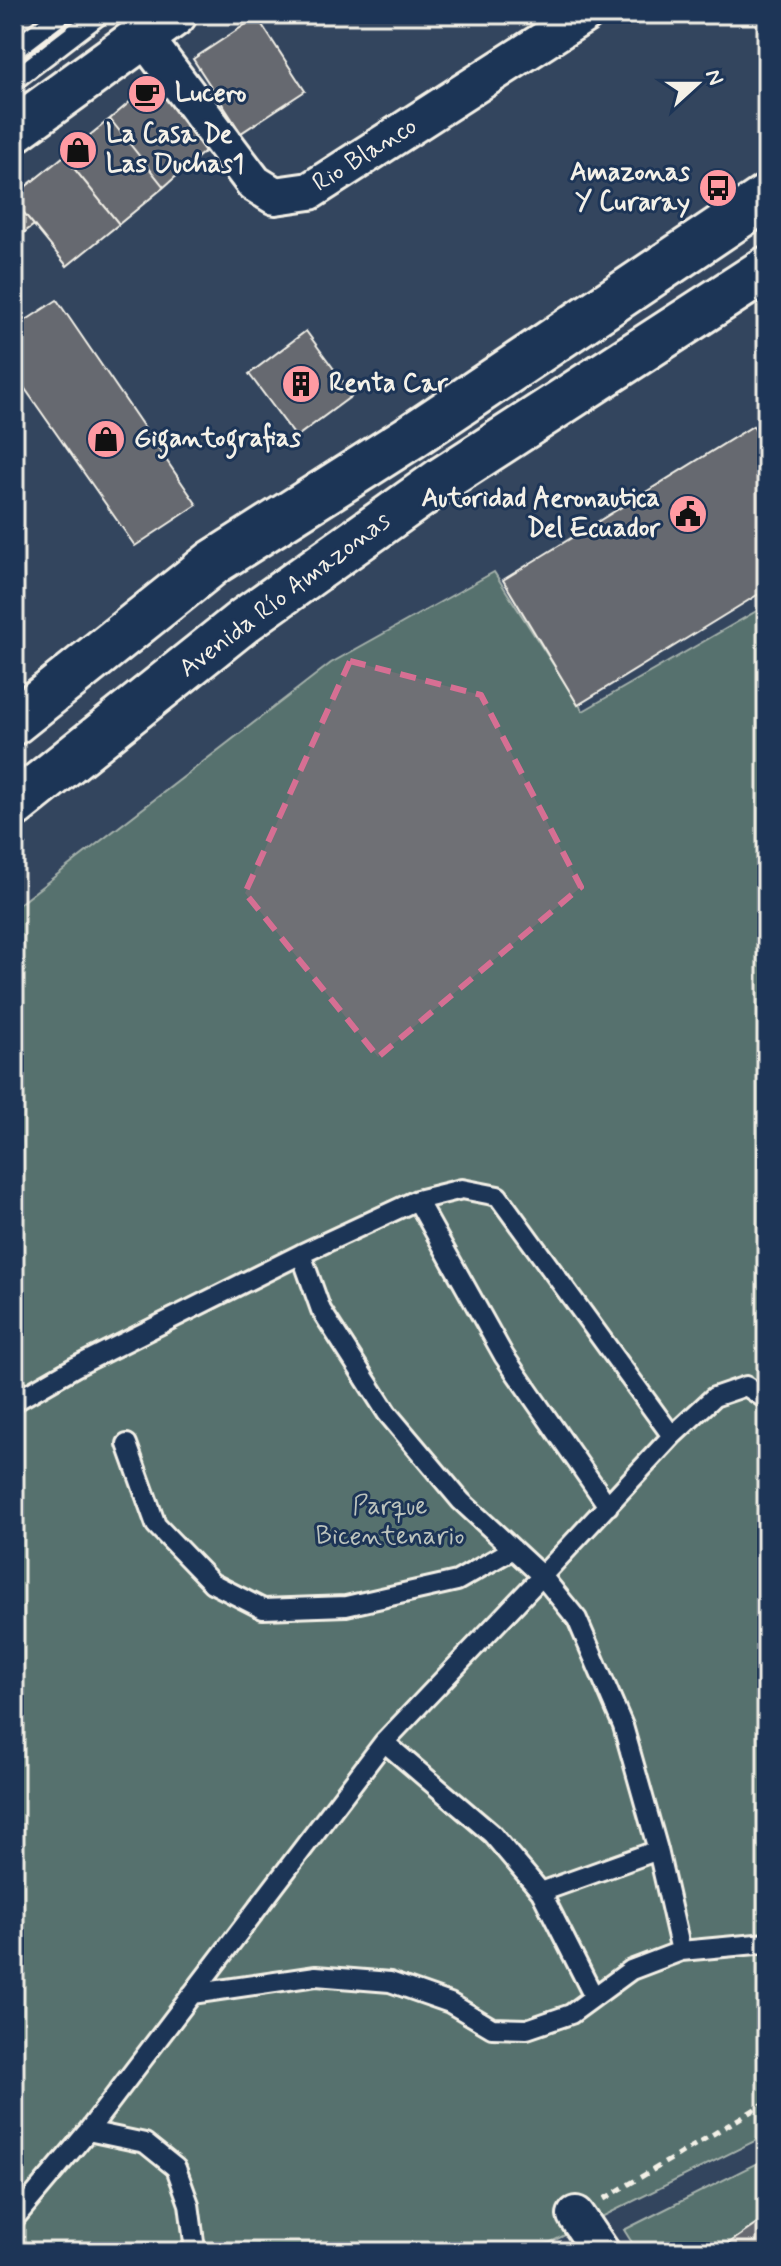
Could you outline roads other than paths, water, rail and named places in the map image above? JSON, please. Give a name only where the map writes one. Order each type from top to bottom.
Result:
[{"type":"main road","points":[[14,130],[159,25]]},
{"type":"main road","points":[[14,722],[214,562],[409,438],[767,197]]},
{"type":"main road","name":"Avenida Río Amazonas","points":[[14,805],[245,620],[443,479],[767,269]]},
{"type":"main road","points":[[409,438],[443,479]]},
{"type":"street","name":"Rio Blanco","points":[[159,25],[254,183],[275,196],[310,191],[585,14]]},
{"type":"street","points":[[576,2215],[601,2252]]},
{"type":"lane","points":[[14,50],[61,14]]},
{"type":"lane","points":[[14,80],[100,14]]},
{"type":"lane","points":[[14,1402],[75,1367],[301,1254],[417,1200],[462,1189],[498,1196],[672,1436]]},
{"type":"lane","points":[[417,1200],[504,1356],[608,1506]]},
{"type":"lane","points":[[301,1254],[321,1310],[387,1413],[461,1501],[542,1576],[577,1619],[623,1726],[658,1850],[681,1951]]},
{"type":"lane","points":[[14,2219],[88,2131],[384,1742],[672,1436],[714,1397],[746,1386],[767,1400]]},
{"type":"lane","points":[[127,1444],[156,1525],[212,1583],[263,1609],[346,1606],[457,1581],[513,1549]]},
{"type":"lane","points":[[384,1742],[492,1834],[541,1892],[594,1997]]},
{"type":"lane","points":[[541,1892],[658,1850]]},
{"type":"lane","points":[[192,1994],[316,1976],[390,1982],[450,2003],[492,2028],[527,2029],[571,2014],[631,1970],[681,1951],[767,1943]]},
{"type":"lane","points":[[88,2131],[145,2143],[176,2168],[189,2204],[194,2242],[192,2252]]},
{"type":"place","name":"Lucero","points":[[147,94]]},
{"type":"place","name":"La Casa De Las Duchas1","points":[[78,150]]},
{"type":"place","name":"Amazonas Y Curaray","points":[[718,188]]},
{"type":"place","name":"Renta Car","points":[[301,384]]},
{"type":"place","name":"Gigantografias","points":[[106,439]]},
{"type":"place","name":"Autoridad Aeronautica Del Ecuador","points":[[688,514]]},
{"type":"park label","name":"Parque Bicentenario","points":[[390,1522]]}]
